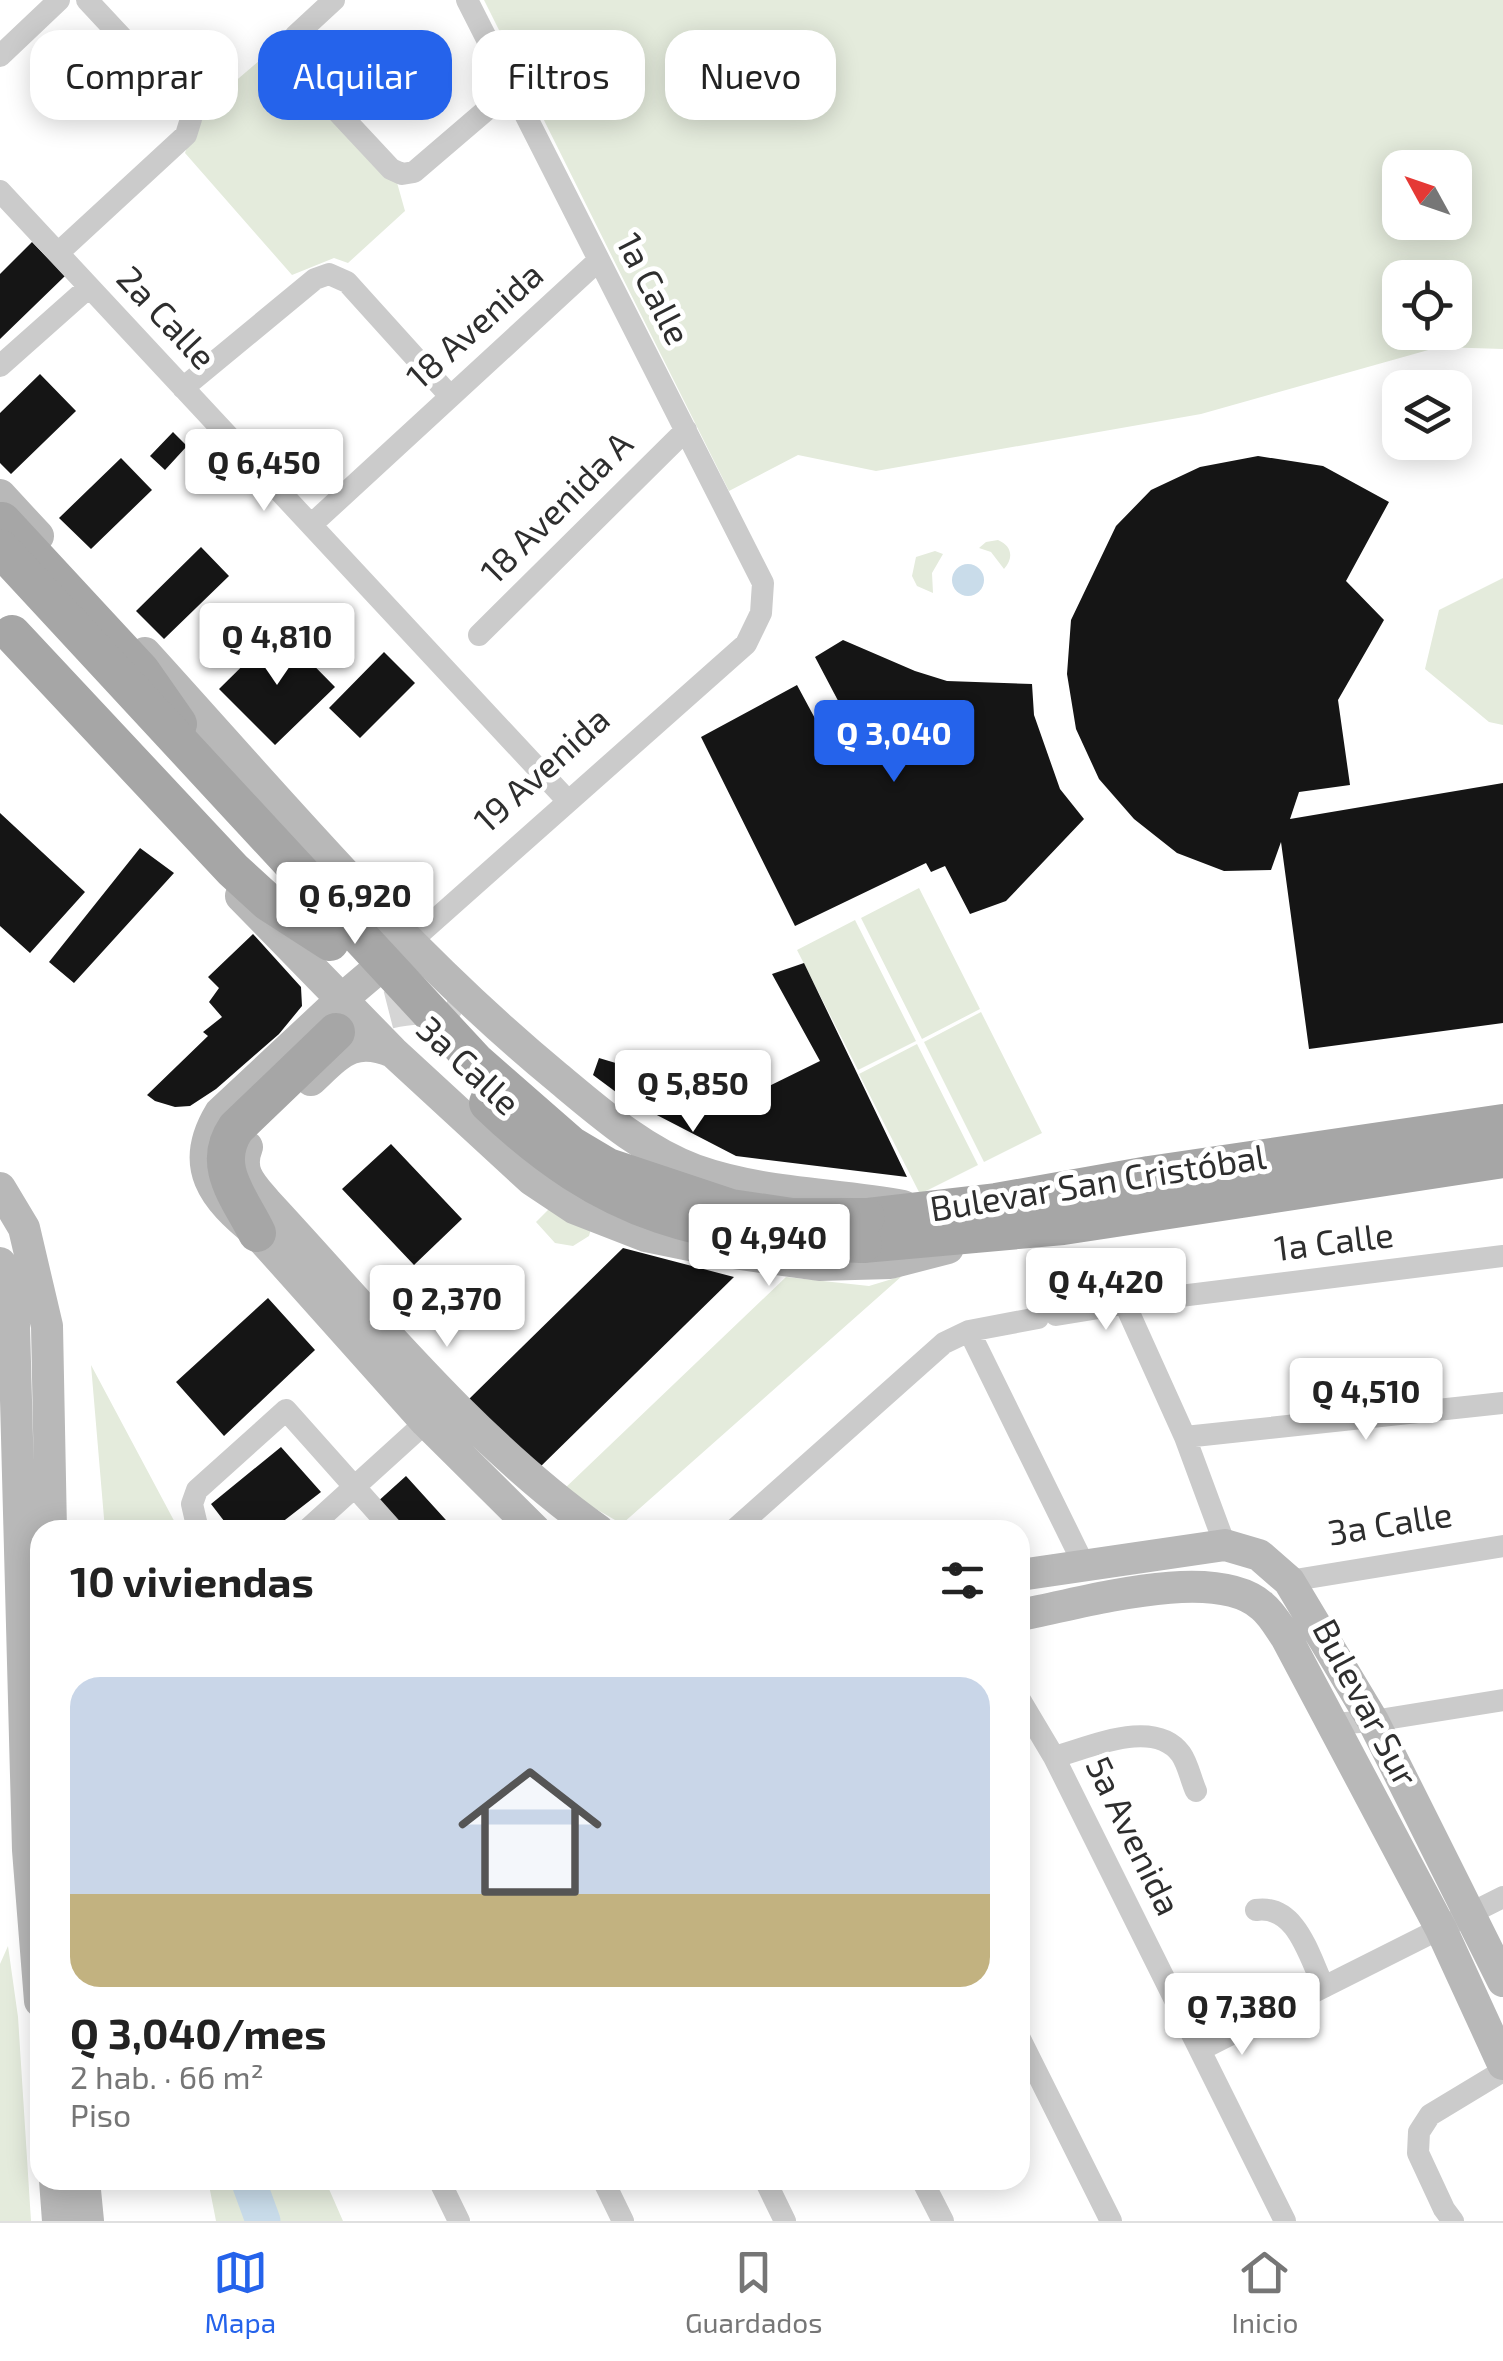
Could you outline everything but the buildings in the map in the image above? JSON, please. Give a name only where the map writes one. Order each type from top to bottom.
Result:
[{"type":"main road","name":"Bulevar San Cristóbal","points":[[1,522],[194,758],[475,1061],[572,1144],[608,1167],[731,1208],[864,1230],[922,1210],[1503,1124]]},
{"type":"main road","name":"3a Calle","points":[[1,522],[261,780],[409,943],[575,1092],[650,1148],[694,1170],[762,1188],[858,1198],[922,1210]]},
{"type":"main road","name":"Bulevar San Cristóbal","points":[[0,584],[330,942],[511,1126],[567,1171],[661,1217],[727,1234],[785,1241],[864,1230],[1020,1230],[1503,1160]]},
{"type":"main road","name":"3a Calle","points":[[4,634],[339,1015],[393,1052],[532,1180],[574,1208],[646,1236],[819,1265],[890,1263],[1020,1230]]},
{"type":"main road","points":[[4,634],[234,870],[268,902],[330,942]]},
{"type":"main road","points":[[206,860],[228,858],[252,838],[264,800],[261,780]]},
{"type":"main road","name":"19 Avenida","points":[[262,1218],[230,1212],[214,1190],[206,1173],[204,1150],[210,1130],[220,1113],[339,1015],[409,943]]},
{"type":"main road","points":[[339,1015],[228,1140],[225,1157],[230,1186],[516,1465],[584,1520]]},
{"type":"main road","points":[[460,1016],[553,1104],[632,1158],[668,1190]]},
{"type":"main road","points":[[393,1052],[363,1045],[339,1054],[255,1132],[243,1153],[243,1173],[262,1218],[426,1422],[525,1520]]},
{"type":"main road","points":[[532,1180],[580,1116],[575,1092]]},
{"type":"main road","points":[[0,1188],[24,1228],[46,1326],[51,1520]]},
{"type":"main road","points":[[0,1263],[14,1325],[30,1744]]},
{"type":"main road","points":[[1030,1573],[1224,1545]]},
{"type":"main road","name":"Bulevar Sur","points":[[1224,1545],[1258,1555],[1290,1581],[1373,1721],[1455,1922],[1503,2064]]},
{"type":"main road","name":"Bulevar Sur","points":[[1030,1613],[1185,1585],[1226,1588],[1261,1605],[1286,1637],[1332,1724],[1455,1922],[1503,1982]]},
{"type":"main road","points":[[0,1874],[30,1852]]},
{"type":"main road","points":[[55,2190],[58,2221]]},
{"type":"main road","points":[[85,2190],[88,2221]]},
{"type":"street","points":[[0,56],[59,0]]},
{"type":"street","points":[[58,253],[186,135],[191,119],[184,104],[87,0]]},
{"type":"street","points":[[334,0],[295,36],[292,63],[392,169],[402,174],[414,172],[475,120]]},
{"type":"street","name":"1a Calle","points":[[467,0],[482,30]]},
{"type":"street","name":"1a Calle","points":[[528,120],[764,583],[761,613]]},
{"type":"street","name":"2a Calle","points":[[0,191],[567,800]]},
{"type":"street","name":"18 Avenida","points":[[311,526],[600,260]]},
{"type":"street","points":[[183,388],[316,279],[329,274],[346,282],[450,396]]},
{"type":"street","points":[[0,366],[89,287]]},
{"type":"street","name":"18 Avenida A","points":[[478,636],[686,430]]},
{"type":"street","name":"19 Avenida","points":[[409,943],[746,644],[761,613]]},
{"type":"street","name":"1a Calle","points":[[745,1520],[944,1343],[969,1331],[1124,1304],[1503,1256]]},
{"type":"street","points":[[1124,1304],[1185,1436],[1224,1545]]},
{"type":"street","points":[[969,1331],[1084,1565]]},
{"type":"street","points":[[1185,1436],[1503,1403]]},
{"type":"street","points":[[196,1520],[192,1504],[197,1490],[286,1410],[384,1520]]},
{"type":"street","points":[[318,1520],[426,1422]]},
{"type":"street","name":"3a Calle","points":[[1290,1581],[1503,1546]]},
{"type":"street","points":[[1332,1724],[1503,1700]]},
{"type":"street","name":"5a Avenida","points":[[1030,1716],[1054,1756],[1285,2221]]},
{"type":"street","points":[[1054,1756],[1141,1735],[1156,1738],[1180,1754],[1196,1791]]},
{"type":"street","points":[[1200,2050],[1503,1898]]},
{"type":"street","points":[[1256,1910],[1270,1908],[1292,1922],[1324,1987]]},
{"type":"street","points":[[1030,2059],[1111,2221]]},
{"type":"street","points":[[1454,2221],[1444,2209],[1418,2153],[1419,2132],[1430,2115],[1503,2072]]},
{"type":"street","points":[[444,2190],[459,2221]]},
{"type":"street","points":[[608,2190],[623,2221]]},
{"type":"street","points":[[770,2190],[785,2221]]},
{"type":"street","points":[[927,2190],[943,2221]]},
{"type":"green space","points":[[484,0],[1503,0],[1503,349],[1472,348],[1472,260],[1382,260],[1382,350],[1428,350],[1201,414],[876,471],[798,455],[729,491],[544,120],[645,120],[645,30],[499,30]]},
{"type":"green space","points":[[258,62],[258,120],[344,120],[396,179],[405,211],[348,263],[334,258],[292,275],[185,153],[196,120],[238,120],[238,79]]},
{"type":"green space","points":[[998,540],[1010,553],[1004,569],[991,552],[979,548]]},
{"type":"green space","points":[[935,551],[943,554],[932,573],[933,593],[917,586],[912,576],[916,557]]},
{"type":"green space","points":[[1503,578],[1503,725],[1489,722],[1425,669],[1439,610]]},
{"type":"green space","points":[[919,888],[980,1009],[922,1039],[861,918]]},
{"type":"green space","points":[[855,920],[916,1041],[858,1070],[797,950]]},
{"type":"green space","points":[[981,1012],[1042,1133],[984,1162],[924,1042]]},
{"type":"green space","points":[[917,1044],[978,1165],[920,1194],[859,1074]]},
{"type":"green space","points":[[555,1203],[592,1225],[589,1236],[573,1246],[555,1243],[536,1222]]},
{"type":"green space","points":[[902,1276],[627,1520],[615,1520],[563,1490],[786,1277],[869,1286]]},
{"type":"green space","points":[[91,1365],[174,1520],[104,1520]]},
{"type":"green space","points":[[8,1946],[18,2017],[31,2221],[0,2221],[0,1964]]},
{"type":"green space","points":[[210,2190],[329,2190],[343,2221],[216,2221]]},
{"type":"water","points":[[968,564],[979,569],[984,580],[979,591],[968,596],[957,591],[952,580],[957,569]]},
{"type":"waterway","points":[[252,2190],[263,2221]]},
{"type":"tunnel","points":[[336,1032],[398,1008],[430,1006],[460,1016]]}]
